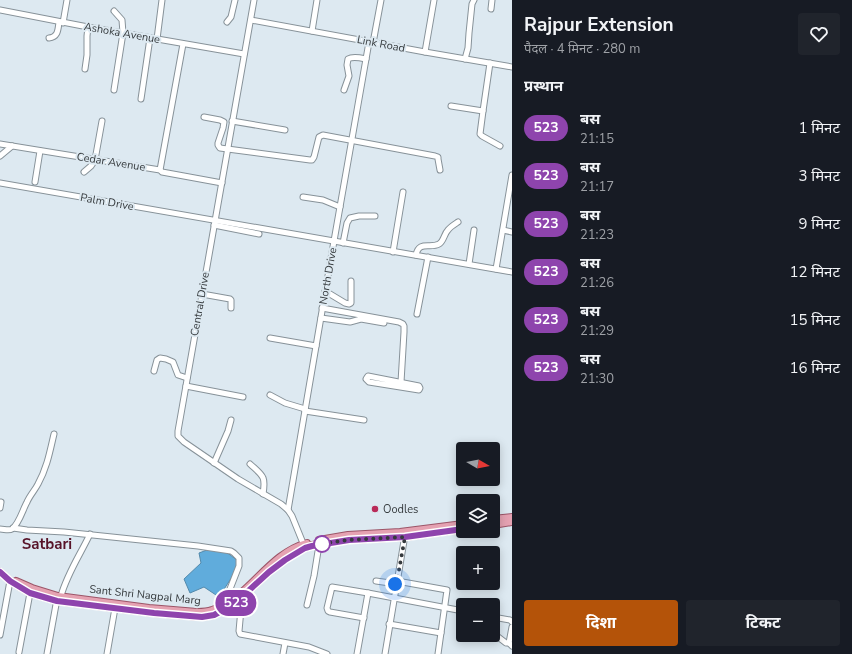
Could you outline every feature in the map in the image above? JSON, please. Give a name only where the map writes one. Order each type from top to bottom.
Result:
[{"type":"main road","points":[[500,518],[512,517]]},
{"type":"main road","points":[[500,524],[512,522]]},
{"type":"main road","name":"Sant Shri Nagpal Marg","points":[[0,567],[16,581],[59,597],[115,608],[170,615],[202,617],[214,615],[232,603],[266,569],[283,555],[304,546],[348,535],[405,534],[456,525]]},
{"type":"main road","name":"Sant Shri Nagpal Marg","points":[[0,572],[10,581],[30,593],[149,608],[197,612],[213,610],[242,598],[269,572],[304,546],[456,530]]},
{"type":"street","points":[[49,38],[56,36],[67,0]]},
{"type":"street","points":[[157,39],[162,0]]},
{"type":"street","points":[[227,22],[231,17],[235,0]]},
{"type":"street","name":"Central Drive","points":[[254,0],[178,436],[184,442],[238,479],[281,504],[288,510],[292,516],[304,546]]},
{"type":"street","points":[[312,31],[317,0]]},
{"type":"street","name":"North Drive","points":[[288,510],[366,59],[381,0]]},
{"type":"street","points":[[425,52],[434,0]]},
{"type":"street","points":[[465,59],[468,48],[472,4],[474,0]]},
{"type":"street","points":[[491,8],[492,0]]},
{"type":"street","name":"Ashoka Avenue","points":[[0,10],[244,54]]},
{"type":"street","points":[[114,11],[122,20],[123,33],[114,90]]},
{"type":"street","name":"Link Road","points":[[251,20],[512,67]]},
{"type":"street","points":[[85,69],[88,27]]},
{"type":"street","points":[[141,99],[150,38]]},
{"type":"street","points":[[160,170],[183,44]]},
{"type":"street","points":[[344,90],[349,76],[347,65],[348,59],[353,57],[366,59]]},
{"type":"street","points":[[490,63],[480,134],[500,146]]},
{"type":"street","points":[[451,106],[483,111]]},
{"type":"street","points":[[204,117],[224,122],[218,145],[220,148],[228,150],[312,160],[319,137],[323,135],[435,156],[438,157],[440,170]]},
{"type":"street","points":[[84,172],[92,166],[95,160],[102,121]]},
{"type":"street","points":[[232,121],[285,130]]},
{"type":"street","name":"Cedar Avenue","points":[[0,144],[160,170],[162,172],[222,183]]},
{"type":"street","points":[[0,156],[12,146]]},
{"type":"street","points":[[35,182],[40,151]]},
{"type":"street","points":[[496,269],[503,230],[509,209],[512,175]]},
{"type":"street","name":"Palm Drive","points":[[0,183],[214,223]]},
{"type":"street","points":[[393,252],[404,192]]},
{"type":"street","points":[[303,197],[323,200],[340,207]]},
{"type":"street","points":[[343,243],[347,223],[350,218],[359,216],[375,216]]},
{"type":"street","points":[[416,255],[417,250],[422,246],[436,245],[441,242],[447,230],[458,222]]},
{"type":"street","points":[[214,223],[259,234]]},
{"type":"street","points":[[214,223],[334,241],[512,272]]},
{"type":"street","points":[[469,264],[474,230]]},
{"type":"street","points":[[503,230],[512,232]]},
{"type":"street","points":[[416,314],[428,258]]},
{"type":"street","points":[[325,291],[349,304],[351,301],[351,281]]},
{"type":"street","points":[[202,294],[230,299],[231,308]]},
{"type":"street","points":[[322,308],[403,324],[404,332],[401,382]]},
{"type":"street","points":[[321,318],[350,322],[361,320],[384,323]]},
{"type":"street","points":[[270,338],[316,346]]},
{"type":"street","points":[[154,371],[157,360],[160,358],[166,359],[173,362],[178,375],[187,378]]},
{"type":"street","points":[[368,376],[401,382],[419,386],[420,388],[419,390],[369,382],[366,379],[368,376]]},
{"type":"street","points":[[186,386],[243,397]]},
{"type":"street","points":[[270,395],[285,403],[305,410],[364,420]]},
{"type":"street","points":[[214,462],[226,436],[231,420]]},
{"type":"street","points":[[13,528],[42,476],[54,434]]},
{"type":"street","points":[[250,464],[263,477],[265,484],[263,494]]},
{"type":"street","points":[[0,508],[1,502]]},
{"type":"street","points":[[0,529],[9,530],[13,528],[90,534],[189,544],[231,551],[239,558],[238,566],[228,594],[228,597],[232,603]]},
{"type":"street","points":[[47,654],[59,597],[71,569],[90,534]]},
{"type":"street","points":[[385,654],[405,534]]},
{"type":"street","points":[[307,605],[314,576],[319,544]]},
{"type":"street","points":[[0,635],[10,581]]},
{"type":"street","points":[[376,581],[447,590],[438,654]]},
{"type":"street","points":[[364,618],[328,611],[327,608],[332,587],[456,610]]},
{"type":"street","points":[[19,652],[30,593]]},
{"type":"street","points":[[357,654],[368,594]]},
{"type":"street","points":[[242,598],[240,634],[309,648],[327,654]]},
{"type":"street","points":[[107,654],[115,608]]},
{"type":"street","points":[[500,618],[510,620],[512,622]]},
{"type":"street","points":[[389,624],[441,634]]},
{"type":"street","points":[[500,638],[510,644],[512,627]]},
{"type":"street","points":[[283,654],[285,643]]},
{"type":"water","points":[[222,549],[241,563],[219,597],[204,587],[190,593],[184,579],[201,563],[199,553],[207,550]]},
{"type":"bus line","name":"523","points":[[0,572],[10,581],[30,593],[57,601],[154,613],[202,617],[222,612],[233,605],[269,572],[305,548],[349,540],[405,537],[456,530]]},
{"type":"place","name":"Oodles","points":[[375,509]]},
{"type":"district","name":"Satbari","points":[[47,544]]},
{"type":"route","points":[[322,544],[319,544],[349,540],[405,537],[397,584],[395,584]]}]
